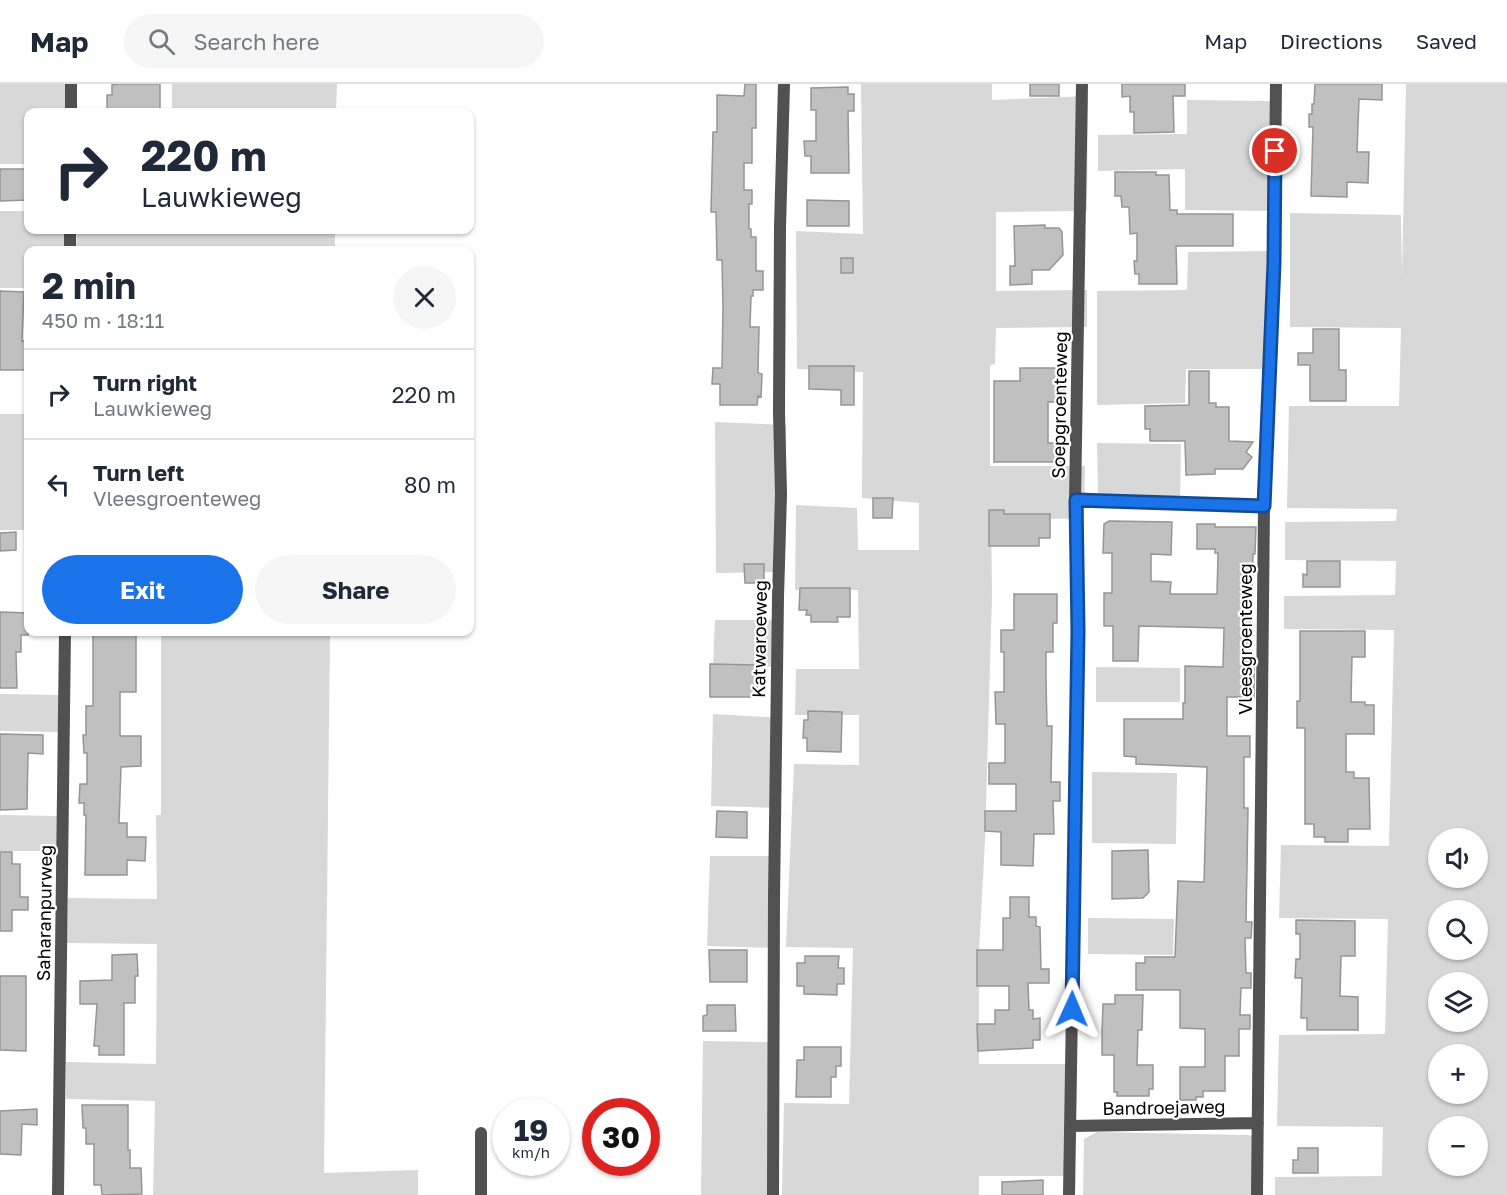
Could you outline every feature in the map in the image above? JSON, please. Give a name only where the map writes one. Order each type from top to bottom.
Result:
[{"type":"street","points":[[71,84],[71,108]]},
{"type":"street","name":"Katwaroeweg","points":[[773,1195],[774,898],[781,494],[780,239],[784,84]]},
{"type":"street","name":"Soepgroenteweg","points":[[1069,1195],[1078,631],[1076,500],[1082,84]]},
{"type":"street","name":"Vleesgroenteweg","points":[[1257,1195],[1264,506],[1274,263],[1276,84]]},
{"type":"street","points":[[1076,500],[1264,506]]},
{"type":"street","name":"Saharanpurweg","points":[[58,1195],[65,636]]},
{"type":"street","name":"Bandroejaweg","points":[[1070,1126],[1258,1123]]},
{"type":"street","points":[[481,1133],[481,1195]]},
{"type":"shaded area","points":[[0,84],[67,84],[67,108],[24,108],[24,164],[0,164]]},
{"type":"shaded area","points":[[172,84],[337,84],[336,108],[172,108]]},
{"type":"shaded area","points":[[861,84],[992,84],[992,100],[1088,96],[1087,211],[996,212],[996,291],[1087,290],[1087,327],[996,328],[995,364],[990,365],[990,466],[1085,466],[1084,519],[991,518],[992,595],[985,841],[979,951],[979,1064],[1074,1064],[1073,1176],[979,1176],[979,1195],[782,1195],[784,1103],[849,1104],[853,948],[786,947],[794,764],[859,765],[859,715],[795,715],[796,669],[859,669],[858,590],[795,590],[796,505],[857,508],[858,550],[919,550],[919,503],[862,498],[863,372],[797,369],[796,231],[863,234]]},
{"type":"shaded area","points":[[1406,84],[1507,84],[1507,1195],[1275,1195],[1275,1177],[1382,1176],[1383,1127],[1277,1126],[1279,1035],[1385,1034],[1388,919],[1279,918],[1281,845],[1389,846],[1394,630],[1284,629],[1284,596],[1395,595],[1396,561],[1285,560],[1285,522],[1396,521],[1397,509],[1287,508],[1289,406],[1399,406],[1401,328],[1290,327],[1290,213],[1401,215],[1402,277]]},
{"type":"shaded area","points":[[1187,100],[1279,101],[1279,211],[1185,210],[1185,169],[1098,171],[1098,135],[1187,134]]},
{"type":"shaded area","points":[[0,211],[24,211],[24,234],[65,234],[65,246],[24,246],[24,288],[0,288]]},
{"type":"shaded area","points":[[77,234],[335,234],[335,246],[76,246]]},
{"type":"shaded area","points":[[1277,251],[1277,369],[1186,369],[1185,403],[1097,405],[1097,291],[1187,290],[1188,252]]},
{"type":"shaded area","points":[[0,414],[24,414],[24,530],[0,530]]},
{"type":"shaded area","points":[[715,422],[786,425],[785,572],[716,573]]},
{"type":"shaded area","points":[[1097,443],[1181,444],[1180,505],[1098,498]]},
{"type":"shaded area","points":[[715,620],[783,620],[783,667],[713,666]]},
{"type":"shaded area","points":[[161,636],[330,636],[324,1173],[418,1170],[418,1195],[153,1195],[155,1101],[66,1099],[66,1062],[156,1064],[157,944],[67,943],[68,898],[157,899],[156,815],[161,815]]},
{"type":"shaded area","points":[[1096,667],[1180,668],[1180,702],[1096,702]]},
{"type":"shaded area","points":[[0,694],[59,695],[58,732],[0,731]]},
{"type":"shaded area","points":[[713,714],[782,718],[780,808],[711,806]]},
{"type":"shaded area","points":[[1092,772],[1177,773],[1176,844],[1092,843]]},
{"type":"shaded area","points":[[0,815],[57,816],[57,851],[0,851]]},
{"type":"shaded area","points":[[710,856],[779,856],[777,948],[707,946]]},
{"type":"shaded area","points":[[1088,918],[1174,919],[1173,955],[1088,954]]},
{"type":"shaded area","points":[[703,1041],[772,1042],[770,1195],[701,1195]]},
{"type":"shaded area","points":[[1097,1132],[1257,1137],[1262,1195],[1083,1195],[1084,1139]]},
{"type":"building","points":[[160,84],[160,108],[107,108],[107,95],[112,95],[112,85]]},
{"type":"building","points":[[745,84],[756,84],[756,128],[752,128],[752,163],[744,163],[744,190],[752,190],[752,204],[749,204],[749,229],[751,229],[751,237],[756,237],[756,271],[763,271],[763,290],[753,290],[753,296],[751,296],[750,327],[759,327],[758,373],[762,374],[761,397],[758,396],[757,405],[720,405],[720,384],[712,384],[713,368],[722,368],[723,307],[722,260],[717,260],[716,212],[711,212],[713,132],[717,132],[717,95],[744,96]]},
{"type":"building","points":[[1030,84],[1059,84],[1059,96],[1030,96]]},
{"type":"building","points":[[1122,84],[1185,84],[1185,96],[1173,96],[1174,132],[1134,133],[1134,112],[1130,112],[1130,96],[1122,97]]},
{"type":"building","points":[[1315,84],[1382,84],[1382,100],[1359,99],[1357,152],[1369,152],[1368,183],[1347,182],[1347,197],[1311,196],[1313,127],[1309,127],[1309,114],[1312,114],[1312,104],[1314,104]]},
{"type":"building","points":[[848,87],[848,94],[854,94],[854,111],[848,111],[849,173],[811,173],[811,156],[805,156],[804,141],[816,141],[816,110],[811,110],[811,88]]},
{"type":"building","points":[[0,169],[24,169],[24,200],[0,201]]},
{"type":"building","points":[[1115,172],[1156,172],[1156,175],[1169,175],[1170,210],[1177,210],[1177,214],[1233,214],[1233,246],[1176,246],[1177,284],[1139,284],[1139,274],[1135,274],[1134,261],[1137,261],[1137,233],[1130,234],[1129,207],[1122,207],[1121,196],[1115,196]]},
{"type":"building","points":[[807,200],[849,201],[849,226],[807,226]]},
{"type":"building","points":[[1045,225],[1045,228],[1059,228],[1062,232],[1063,255],[1049,270],[1032,270],[1032,284],[1010,285],[1010,266],[1015,266],[1014,226]]},
{"type":"building","points":[[841,258],[853,258],[853,273],[841,273]]},
{"type":"building","points":[[0,291],[24,292],[22,341],[24,341],[24,370],[0,370]]},
{"type":"building","points":[[1313,329],[1339,329],[1339,370],[1346,370],[1346,401],[1310,401],[1310,365],[1298,365],[1298,353],[1313,353]]},
{"type":"building","points":[[809,366],[854,366],[854,405],[841,405],[841,390],[809,389]]},
{"type":"building","points":[[1020,368],[1060,368],[1061,380],[1064,380],[1064,394],[1061,394],[1061,402],[1048,402],[1048,443],[1061,443],[1060,462],[994,462],[994,381],[1020,381]]},
{"type":"building","points":[[1189,371],[1209,371],[1209,403],[1216,403],[1216,407],[1229,407],[1229,441],[1253,442],[1246,452],[1252,457],[1243,469],[1215,469],[1215,474],[1186,475],[1185,441],[1150,441],[1150,429],[1145,429],[1145,406],[1189,405]]},
{"type":"building","points":[[873,498],[893,498],[892,518],[873,518]]},
{"type":"building","points":[[989,510],[1004,510],[1004,514],[1050,514],[1050,538],[1039,538],[1039,546],[989,546]]},
{"type":"building","points":[[1109,521],[1172,522],[1171,555],[1151,554],[1151,581],[1171,582],[1170,594],[1217,594],[1218,553],[1215,553],[1215,549],[1197,549],[1197,524],[1215,524],[1215,527],[1256,527],[1252,590],[1250,590],[1250,667],[1254,667],[1254,697],[1227,697],[1227,736],[1250,736],[1250,757],[1244,757],[1244,808],[1248,808],[1246,922],[1252,922],[1251,938],[1245,938],[1246,973],[1251,973],[1251,988],[1241,988],[1240,1015],[1250,1015],[1250,1029],[1239,1029],[1239,1056],[1225,1056],[1225,1091],[1203,1091],[1203,1097],[1196,1097],[1196,1100],[1180,1100],[1180,1067],[1205,1067],[1205,1029],[1180,1028],[1180,990],[1136,990],[1136,963],[1145,963],[1145,957],[1175,957],[1178,881],[1204,882],[1207,767],[1136,764],[1136,757],[1124,756],[1124,719],[1183,719],[1185,666],[1223,667],[1224,628],[1139,626],[1138,661],[1113,661],[1113,626],[1104,626],[1104,593],[1112,593],[1112,553],[1103,553],[1104,524]]},
{"type":"building","points":[[16,532],[16,550],[0,551],[0,533]]},
{"type":"building","points":[[1307,561],[1340,561],[1340,587],[1303,587],[1303,574],[1307,575]]},
{"type":"building","points":[[744,564],[764,564],[764,583],[745,583]]},
{"type":"building","points":[[800,588],[850,588],[850,617],[837,617],[838,622],[811,622],[811,615],[806,615],[807,610],[799,610]]},
{"type":"building","points":[[1014,594],[1057,594],[1057,623],[1053,623],[1053,652],[1046,652],[1046,680],[1047,726],[1052,726],[1051,782],[1060,782],[1060,801],[1053,801],[1054,834],[1034,834],[1033,866],[1001,865],[1001,832],[985,831],[985,811],[1016,811],[1016,784],[989,784],[989,763],[1005,763],[1005,724],[996,724],[995,692],[1004,692],[1004,652],[1001,652],[1001,630],[1014,630]]},
{"type":"building","points":[[0,612],[24,613],[21,652],[16,652],[17,688],[0,688]]},
{"type":"building","points":[[1300,631],[1365,631],[1365,657],[1352,657],[1351,702],[1365,702],[1365,705],[1374,705],[1374,734],[1346,734],[1346,772],[1354,772],[1354,778],[1369,778],[1370,829],[1348,829],[1348,842],[1325,842],[1325,837],[1314,837],[1314,824],[1305,824],[1305,728],[1297,728],[1297,701],[1300,701]]},
{"type":"building","points":[[93,636],[136,636],[136,692],[120,692],[120,735],[141,736],[141,766],[121,767],[119,823],[127,823],[127,837],[146,837],[145,861],[127,860],[127,875],[85,875],[86,815],[84,815],[84,803],[79,803],[80,784],[87,784],[87,753],[84,753],[83,735],[86,735],[86,706],[93,706]]},
{"type":"building","points":[[710,664],[758,665],[757,697],[710,697]]},
{"type":"building","points":[[808,711],[842,712],[841,752],[807,751],[807,738],[803,738],[804,720],[808,720]]},
{"type":"building","points":[[0,734],[43,735],[43,754],[28,753],[27,809],[0,810]]},
{"type":"building","points":[[717,811],[747,812],[747,838],[716,837]]},
{"type":"building","points":[[1148,850],[1149,892],[1143,898],[1112,899],[1112,851]]},
{"type":"building","points":[[0,852],[12,852],[12,864],[20,864],[20,897],[28,897],[28,910],[12,910],[12,931],[0,931]]},
{"type":"building","points":[[1010,897],[1029,897],[1029,917],[1036,917],[1036,926],[1040,927],[1041,969],[1049,969],[1049,983],[1028,983],[1029,1010],[1033,1010],[1033,1019],[1040,1018],[1040,1040],[1033,1040],[1033,1048],[978,1051],[977,1024],[995,1024],[995,1010],[1009,1010],[1009,986],[977,986],[977,950],[1003,950],[1003,918],[1010,918]]},
{"type":"building","points":[[1296,920],[1355,921],[1355,956],[1341,956],[1340,996],[1358,997],[1358,1030],[1307,1030],[1307,1018],[1301,1018],[1302,978],[1295,978],[1296,959],[1300,959],[1300,934],[1296,934]]},
{"type":"building","points":[[709,950],[747,950],[747,982],[710,982]]},
{"type":"building","points":[[137,954],[138,976],[135,976],[135,1003],[124,1003],[124,1055],[99,1055],[99,1046],[94,1046],[97,1004],[80,1004],[80,981],[112,980],[112,955]]},
{"type":"building","points":[[805,956],[839,956],[838,968],[844,968],[844,984],[837,984],[837,995],[804,994],[804,986],[797,986],[797,963],[805,963]]},
{"type":"building","points":[[0,976],[26,976],[26,1051],[0,1050]]},
{"type":"building","points":[[1115,995],[1143,995],[1142,1030],[1138,1030],[1137,1065],[1153,1065],[1153,1089],[1149,1089],[1149,1096],[1117,1096],[1117,1092],[1114,1092],[1114,1055],[1102,1055],[1102,1033],[1103,1004],[1115,1004]]},
{"type":"building","points":[[707,1005],[735,1005],[736,1031],[703,1031],[703,1016],[707,1015]]},
{"type":"building","points":[[804,1047],[841,1047],[841,1066],[836,1066],[836,1077],[831,1077],[831,1097],[796,1097],[797,1060],[804,1060]]},
{"type":"building","points":[[82,1105],[128,1105],[130,1168],[141,1168],[142,1194],[102,1195],[101,1185],[94,1185],[94,1144],[86,1144]]},
{"type":"building","points":[[37,1109],[37,1125],[22,1124],[21,1155],[0,1154],[0,1111]]},
{"type":"building","points":[[1298,1148],[1318,1148],[1318,1173],[1293,1173],[1293,1160],[1298,1160]]},
{"type":"building","points":[[1043,1180],[1043,1195],[1002,1195],[1002,1182]]},
{"type":"route","points":[[1072,1009],[1078,631],[1076,500],[1264,506],[1274,263],[1275,151]]}]
